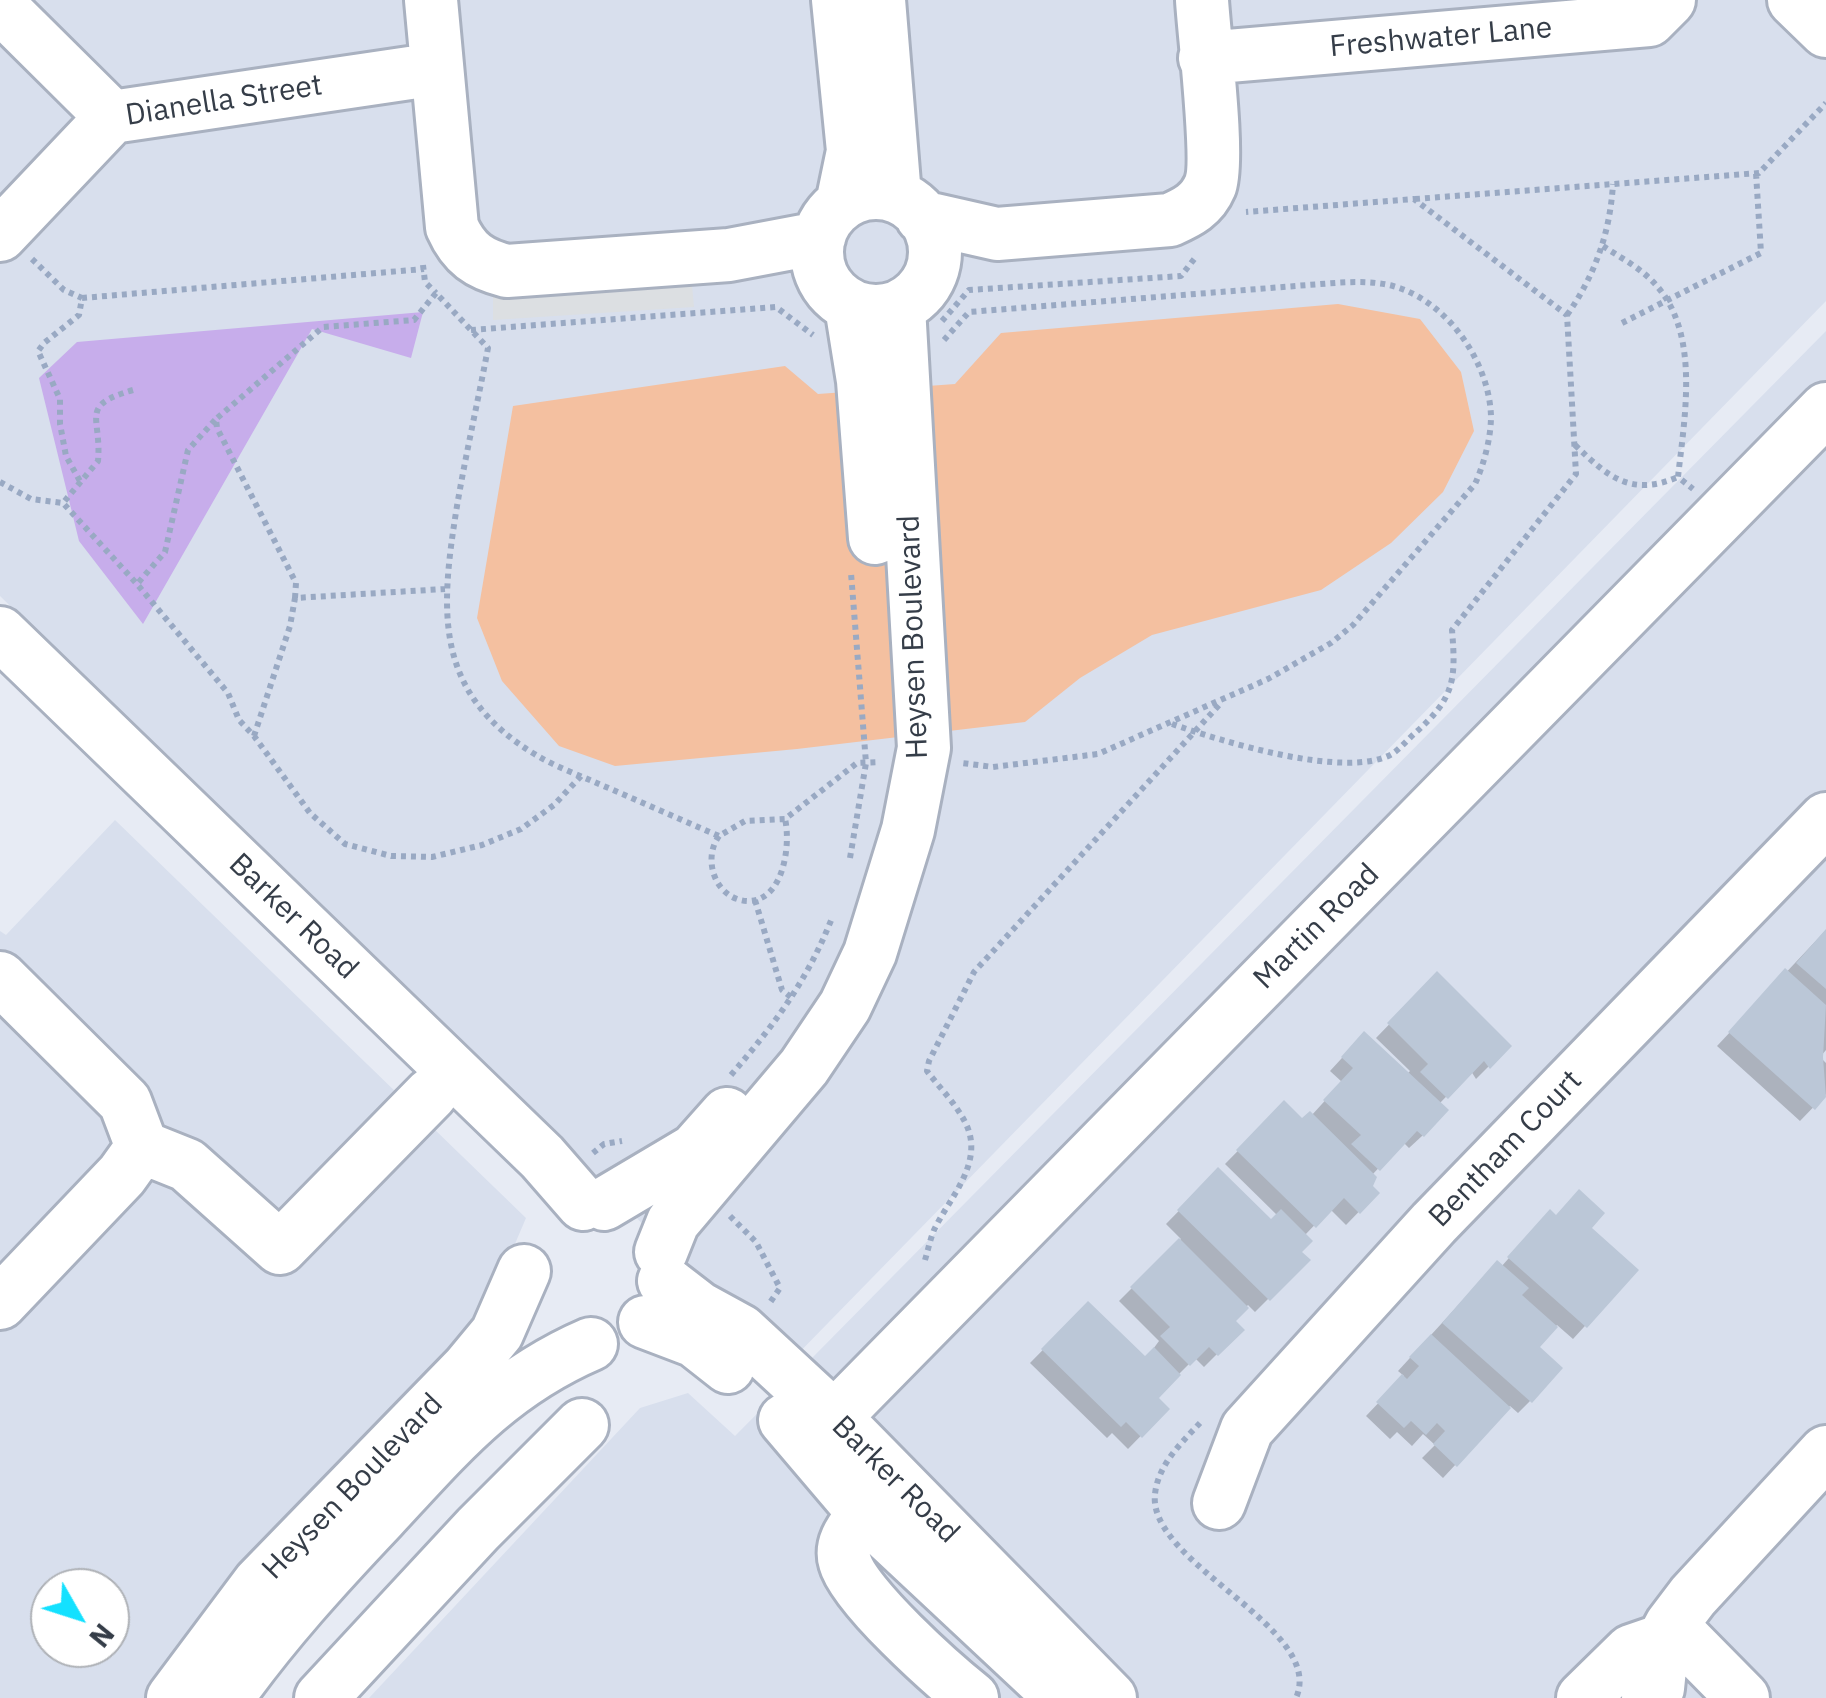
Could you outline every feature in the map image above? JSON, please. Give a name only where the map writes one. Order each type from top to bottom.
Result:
[{"type":"street","points":[[431,0],[452,227],[458,241],[475,260],[506,271],[729,255],[872,275],[997,234],[1170,220],[1201,202],[1214,171],[1202,0]]},
{"type":"street","name":"Heysen Boulevard","points":[[656,1285],[673,1222],[804,1067],[845,1006],[870,953],[894,885],[899,757],[899,366],[872,275],[853,151],[838,0]]},
{"type":"street","points":[[872,275],[935,250],[931,232],[908,206],[879,0]]},
{"type":"street","name":"Freshwater Lane","points":[[1205,58],[1649,20],[1669,0]]},
{"type":"street","points":[[1794,0],[1826,31]]},
{"type":"street","points":[[0,6],[112,117]]},
{"type":"street","name":"Dianella Street","points":[[11,242],[112,117],[437,69]]},
{"type":"street","points":[[872,275],[858,196],[876,194],[997,234]]},
{"type":"street","name":"Martin Road","points":[[821,1431],[1826,409]]},
{"type":"street","name":"Barker Road","points":[[0,632],[583,1196]]},
{"type":"street","name":"Heysen Boulevard","points":[[583,1196],[694,1150],[768,1068],[825,978],[872,889],[899,757]]},
{"type":"street","name":"Bentham Court","points":[[1219,1504],[1247,1429],[1434,1223],[1826,819]]},
{"type":"street","points":[[0,978],[125,1102],[142,1147],[187,1164],[280,1248],[431,1094]]},
{"type":"street","points":[[0,1303],[122,1175],[142,1147]]},
{"type":"street","points":[[583,1196],[622,1209],[652,1234],[656,1285],[629,1335],[590,1344],[556,1333],[542,1321],[526,1290],[524,1271],[527,1252],[548,1220],[583,1196]]},
{"type":"street","name":"Heysen Boulevard","points":[[173,1698],[259,1584],[468,1368],[497,1333],[524,1271]]},
{"type":"street","name":"Barker Road","points":[[656,1285],[741,1331],[821,1431],[1110,1698]]},
{"type":"street","name":"Heysen Boulevard","points":[[228,1698],[299,1604],[458,1434],[504,1392],[554,1359],[590,1344]]},
{"type":"street","points":[[320,1698],[478,1529],[582,1425]]},
{"type":"street","name":"Barker Road","points":[[821,1431],[864,1513],[1062,1698]]},
{"type":"street","points":[[1583,1698],[1632,1651],[1667,1632],[1693,1596],[1826,1452]]},
{"type":"street","name":"Heysen Boulevard","points":[[421,1474],[478,1529]]},
{"type":"street","points":[[864,1513],[844,1546],[844,1561],[854,1580],[880,1611],[972,1698]]},
{"type":"street","points":[[1648,1698],[1658,1688],[1667,1632]]},
{"type":"street","points":[[1667,1632],[1743,1698]]},
{"type":"path","points":[[1228,214],[1756,173],[1826,104]]},
{"type":"path","points":[[1622,324],[1761,253],[1756,173]]},
{"type":"path","points":[[1171,724],[1305,759],[1360,762],[1391,754],[1428,722],[1455,675],[1452,630],[1576,474],[1567,315],[1582,293],[1603,246],[1613,184]]},
{"type":"path","points":[[1414,199],[1567,315]]},
{"type":"path","points":[[11,242],[64,290],[82,298],[424,270]]},
{"type":"path","points":[[872,275],[969,290],[1181,276],[1204,245]]},
{"type":"path","points":[[1603,246],[1649,278],[1667,300],[1682,335],[1687,392],[1678,476]]},
{"type":"path","points":[[422,252],[425,282],[488,348],[445,590],[448,640],[457,668],[494,723],[536,755],[719,836]]},
{"type":"path","points":[[785,819],[788,845],[783,870],[768,890],[754,900],[743,901],[730,894],[714,877],[711,852],[719,836],[745,821],[785,819],[857,763],[899,757],[994,767],[1098,754],[1224,700],[1315,652],[1353,625],[1475,484],[1491,420],[1488,392],[1468,347],[1440,312],[1394,286],[1359,282],[969,312],[899,366]]},
{"type":"path","points":[[137,584],[165,552],[188,450],[216,419],[323,327],[414,320],[436,294]]},
{"type":"path","points":[[80,483],[66,456],[60,399],[38,351],[79,315],[82,298]]},
{"type":"path","points":[[471,330],[776,308]]},
{"type":"path","points":[[63,504],[98,462],[96,412],[103,400],[133,390]]},
{"type":"path","points":[[216,419],[296,583],[296,598],[254,736]]},
{"type":"path","points":[[1574,444],[1604,472],[1619,480],[1639,486],[1664,483],[1678,476]]},
{"type":"path","points":[[1678,476],[1722,515]]},
{"type":"path","points":[[0,482],[31,500],[63,504],[137,584],[228,693],[238,720],[310,814],[345,844],[391,856],[432,856],[482,844],[521,829],[554,805],[580,776]]},
{"type":"path","points":[[296,598],[445,590]]},
{"type":"path","points":[[924,1263],[932,1233],[958,1195],[971,1140],[966,1122],[928,1071],[936,1046],[974,972],[1224,700]]},
{"type":"path","points":[[849,862],[899,757]]},
{"type":"path","points":[[754,900],[782,990],[792,998]]},
{"type":"path","points":[[719,1089],[778,1022],[833,914]]},
{"type":"path","points":[[583,1196],[604,1144],[628,1140]]},
{"type":"shaded area","points":[[0,0],[1826,0],[1826,301],[787,1365],[0,596]]},
{"type":"shaded area","points":[[691,275],[694,307],[493,320],[493,289]]},
{"type":"shaded area","points":[[1338,304],[1420,319],[1461,372],[1474,431],[1443,492],[1391,543],[1321,590],[1152,635],[1080,678],[1025,722],[797,749],[615,766],[559,746],[502,681],[477,618],[513,406],[785,366],[818,394],[955,384],[1001,333]]},
{"type":"shaded area","points":[[423,312],[411,358],[312,329],[143,624],[79,541],[39,378],[77,342]]},
{"type":"shaded area","points":[[1826,331],[1826,1698],[369,1698],[640,1408],[688,1393],[735,1436]]},
{"type":"shaded area","points":[[115,820],[526,1218],[468,1354],[255,1698],[0,1698],[0,931],[6,935]]},
{"type":"building","points":[[1826,929],[1826,989],[1796,963]]},
{"type":"building","points":[[1785,968],[1826,1005],[1826,1097],[1815,1110],[1728,1032]]},
{"type":"building","points":[[1437,971],[1512,1046],[1490,1069],[1484,1061],[1448,1099],[1420,1072],[1428,1064],[1387,1023]]},
{"type":"building","points":[[1364,1031],[1449,1110],[1424,1137],[1417,1131],[1380,1171],[1351,1144],[1361,1135],[1323,1100],[1353,1068],[1341,1057]]},
{"type":"building","points":[[1284,1100],[1302,1118],[1310,1111],[1377,1177],[1373,1186],[1380,1193],[1360,1214],[1344,1198],[1316,1228],[1236,1150]]},
{"type":"building","points":[[1218,1167],[1271,1219],[1281,1209],[1313,1241],[1302,1252],[1311,1260],[1270,1301],[1177,1210]]},
{"type":"building","points":[[1579,1189],[1605,1213],[1592,1228],[1639,1270],[1587,1328],[1507,1257],[1550,1209],[1556,1215]]},
{"type":"building","points":[[1179,1238],[1249,1308],[1236,1321],[1245,1330],[1218,1356],[1209,1347],[1190,1366],[1160,1336],[1170,1327],[1130,1287]]},
{"type":"building","points":[[1497,1260],[1529,1288],[1522,1295],[1558,1327],[1540,1347],[1563,1368],[1532,1403],[1442,1323]]},
{"type":"building","points":[[1088,1301],[1145,1356],[1154,1347],[1181,1375],[1159,1398],[1170,1409],[1142,1438],[1126,1422],[1121,1427],[1041,1349]]},
{"type":"building","points":[[1431,1334],[1511,1408],[1457,1467],[1433,1444],[1445,1431],[1437,1423],[1426,1435],[1411,1421],[1404,1428],[1376,1402],[1402,1374],[1407,1379],[1419,1366],[1409,1357]]}]
